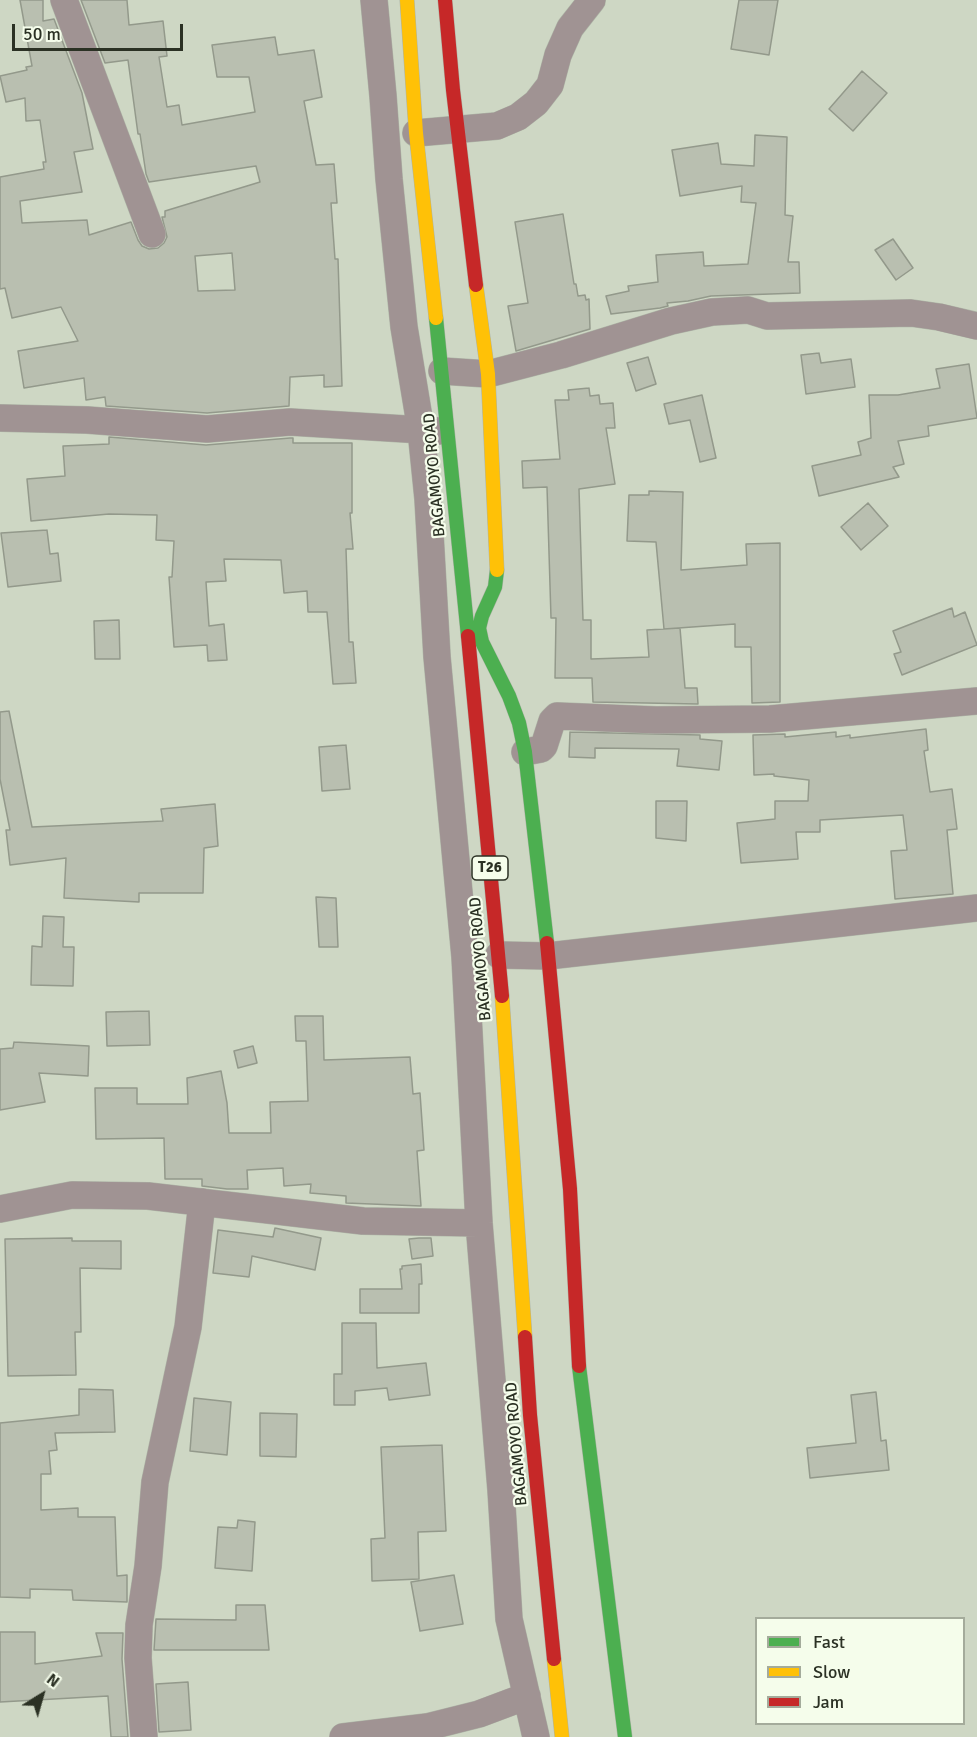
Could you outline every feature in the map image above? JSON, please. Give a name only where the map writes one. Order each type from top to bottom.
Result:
[{"type":"main road","name":"BAGAMOYO ROAD","points":[[407,0],[416,133],[442,370],[434,430],[473,629],[499,955],[530,1415],[562,1737]]},
{"type":"main road","points":[[445,0],[482,339],[488,374],[497,573],[495,587],[482,616],[473,629],[509,696],[525,752],[548,956],[570,1190],[580,1386],[625,1737]]},
{"type":"street","points":[[64,0],[152,234]]},
{"type":"street","points":[[374,0],[404,327],[434,430],[437,657],[465,957],[479,1223],[509,1619],[536,1737]]},
{"type":"street","points":[[416,133],[497,126],[518,117],[536,103],[550,85],[558,55],[570,28],[592,0]]},
{"type":"street","points":[[442,370],[488,374],[561,355],[671,321],[712,312],[748,310],[767,316],[911,313],[977,326]]},
{"type":"street","points":[[0,418],[87,420],[207,429],[290,422],[434,430]]},
{"type":"street","points":[[525,752],[541,749],[544,746],[552,721],[557,716],[656,720],[770,719],[977,701]]},
{"type":"street","points":[[499,955],[548,956],[977,908]]},
{"type":"street","points":[[0,1209],[72,1195],[148,1196],[363,1221],[479,1223]]},
{"type":"street","points":[[144,1737],[138,1667],[140,1625],[148,1566],[155,1482],[188,1327],[202,1202]]},
{"type":"street","points":[[343,1737],[427,1728],[479,1714],[527,1696]]},
{"type":"building","points":[[20,0],[43,0],[43,21],[54,19],[82,93],[93,149],[74,152],[82,192],[20,201],[22,223],[87,220],[89,235],[131,222],[142,246],[149,249],[158,248],[167,237],[162,217],[165,217],[165,211],[260,182],[256,166],[149,182],[140,134],[138,134],[128,60],[105,63],[81,0],[127,0],[129,25],[163,21],[167,56],[159,57],[167,107],[179,105],[182,125],[255,112],[249,77],[217,77],[212,45],[275,37],[278,55],[314,50],[322,97],[304,101],[316,165],[334,164],[337,203],[331,203],[335,259],[338,259],[342,386],[324,387],[324,375],[290,377],[289,406],[207,413],[106,406],[105,397],[86,400],[84,378],[24,388],[18,351],[78,341],[61,307],[12,318],[5,288],[0,289],[0,177],[44,169],[43,162],[46,162],[40,120],[26,121],[25,98],[6,102],[0,76],[27,70],[26,67],[32,66]],"holes":[[[232,253],[235,290],[198,291],[195,256]]]},
{"type":"building","points":[[739,0],[778,0],[769,55],[731,49]]},
{"type":"building","points":[[862,71],[887,93],[853,131],[829,109]]},
{"type":"building","points":[[755,135],[787,137],[785,215],[793,216],[788,262],[799,262],[800,293],[711,296],[667,303],[668,306],[660,308],[611,314],[606,296],[629,291],[628,286],[658,282],[656,255],[703,252],[704,266],[748,264],[756,203],[741,202],[742,186],[680,196],[672,150],[718,143],[721,164],[754,166]]},
{"type":"building","points":[[563,214],[574,284],[576,284],[578,296],[585,295],[586,300],[589,299],[590,329],[516,351],[508,306],[528,303],[515,222]]},
{"type":"building","points":[[893,239],[913,268],[896,280],[875,250]]},
{"type":"building","points":[[819,353],[821,363],[851,359],[855,387],[806,394],[801,355]]},
{"type":"building","points":[[648,357],[656,384],[636,391],[627,363]]},
{"type":"building","points":[[969,364],[977,418],[928,426],[929,436],[898,441],[904,464],[893,467],[899,477],[819,496],[812,466],[861,455],[858,442],[871,438],[869,395],[898,395],[940,388],[936,369]]},
{"type":"building","points":[[589,388],[590,396],[599,395],[600,404],[613,403],[615,428],[606,428],[615,484],[579,489],[583,620],[591,620],[591,659],[649,657],[647,630],[680,628],[685,688],[697,688],[698,704],[593,702],[592,678],[555,678],[556,618],[551,618],[547,487],[523,488],[522,461],[560,459],[555,400],[569,400],[568,390]]},
{"type":"building","points":[[702,395],[716,458],[700,462],[690,420],[669,424],[664,404]]},
{"type":"building","points":[[109,437],[206,445],[290,438],[293,438],[293,443],[352,443],[352,513],[350,513],[353,549],[346,549],[349,642],[353,642],[356,683],[333,684],[327,612],[308,612],[307,591],[284,593],[281,560],[224,559],[226,581],[206,582],[209,626],[224,624],[227,660],[208,661],[207,645],[174,647],[169,577],[172,577],[174,541],[156,540],[157,515],[109,514],[31,521],[27,479],[65,476],[63,446],[109,444]]},
{"type":"building","points":[[649,491],[683,492],[681,570],[747,565],[746,544],[780,543],[780,702],[752,703],[751,647],[735,647],[735,624],[664,629],[656,542],[627,541],[629,495],[649,495]]},
{"type":"building","points":[[868,503],[888,526],[861,550],[841,527]]},
{"type":"building","points":[[47,530],[50,554],[58,553],[61,581],[8,587],[1,533]]},
{"type":"building","points":[[952,608],[954,617],[965,612],[977,645],[902,675],[894,654],[901,652],[893,631]]},
{"type":"building","points":[[119,620],[120,659],[95,659],[94,621]]},
{"type":"building","points":[[9,711],[32,827],[163,821],[161,809],[215,804],[218,846],[204,848],[203,893],[139,893],[139,902],[64,898],[66,858],[10,865],[6,830],[10,830],[0,779],[0,712]]},
{"type":"building","points":[[926,729],[928,750],[924,751],[930,792],[952,789],[957,829],[947,830],[953,894],[895,899],[891,851],[907,850],[903,815],[820,820],[820,832],[796,832],[798,859],[741,863],[737,823],[775,819],[775,801],[808,801],[809,780],[774,776],[774,774],[754,775],[753,735],[785,734],[785,737],[836,732],[836,737],[850,735],[850,738]]},
{"type":"building","points":[[570,732],[700,735],[700,739],[722,741],[719,770],[677,766],[679,749],[595,748],[595,758],[569,757]]},
{"type":"building","points":[[346,745],[350,789],[322,791],[319,747]]},
{"type":"building","points":[[656,801],[687,801],[686,841],[656,838]]},
{"type":"building","points":[[316,897],[336,898],[338,947],[319,947]]},
{"type":"building","points":[[43,916],[64,917],[63,947],[74,947],[73,986],[31,985],[32,946],[42,947]]},
{"type":"building","points":[[149,1011],[150,1045],[107,1046],[106,1012]]},
{"type":"building","points":[[295,1016],[323,1016],[324,1060],[410,1057],[413,1094],[420,1093],[424,1150],[417,1151],[421,1206],[346,1203],[346,1196],[310,1193],[311,1184],[284,1186],[283,1168],[247,1170],[248,1189],[202,1186],[202,1179],[165,1179],[164,1138],[96,1139],[95,1088],[137,1088],[137,1104],[188,1104],[187,1078],[221,1071],[227,1103],[229,1133],[271,1133],[270,1102],[308,1101],[306,1041],[296,1041]]},
{"type":"building","points":[[14,1042],[89,1046],[88,1076],[39,1073],[45,1102],[0,1110],[0,1049],[13,1048]]},
{"type":"building","points":[[253,1046],[257,1063],[238,1068],[234,1051]]},
{"type":"building","points":[[275,1228],[321,1238],[315,1270],[252,1256],[249,1277],[213,1273],[218,1230],[273,1237]]},
{"type":"building","points":[[72,1238],[72,1241],[121,1241],[121,1269],[80,1268],[81,1332],[75,1332],[76,1375],[8,1376],[5,1239]]},
{"type":"building","points":[[431,1238],[433,1256],[412,1259],[409,1239]]},
{"type":"building","points":[[421,1264],[422,1284],[419,1284],[419,1313],[360,1313],[360,1289],[402,1289],[400,1269],[402,1266]]},
{"type":"building","points":[[342,1323],[376,1323],[377,1368],[426,1363],[430,1395],[389,1400],[387,1388],[355,1391],[355,1405],[334,1405],[334,1374],[342,1374]]},
{"type":"building","points":[[79,1389],[113,1390],[115,1432],[55,1433],[57,1450],[49,1451],[51,1474],[41,1474],[41,1510],[78,1508],[78,1517],[115,1517],[117,1576],[127,1575],[127,1602],[73,1600],[72,1590],[30,1589],[30,1598],[0,1597],[0,1423],[79,1415]]},
{"type":"building","points":[[876,1392],[881,1441],[886,1440],[889,1470],[810,1478],[807,1448],[856,1443],[851,1395]]},
{"type":"building","points":[[194,1398],[231,1402],[227,1455],[190,1451]]},
{"type":"building","points":[[260,1413],[297,1414],[296,1457],[260,1456]]},
{"type":"building","points":[[442,1445],[446,1531],[418,1532],[419,1579],[372,1581],[371,1539],[385,1538],[381,1447]]},
{"type":"building","points":[[238,1520],[255,1522],[252,1571],[215,1568],[218,1527],[237,1528]]},
{"type":"building","points":[[454,1575],[463,1624],[420,1631],[411,1582]]},
{"type":"building","points":[[236,1605],[265,1605],[269,1650],[154,1650],[156,1619],[236,1620]]},
{"type":"building","points":[[0,1632],[35,1632],[35,1664],[102,1656],[96,1633],[123,1633],[122,1659],[128,1737],[111,1737],[108,1696],[0,1702]]},
{"type":"building","points":[[188,1682],[191,1730],[159,1732],[156,1684]]},
{"type":"traffic: fast","points":[[436,318],[468,636]]},
{"type":"traffic: fast","points":[[497,570],[495,587],[479,628],[482,642],[509,696],[519,723],[525,752],[547,943]]},
{"type":"traffic: fast","points":[[579,1366],[625,1737]]},
{"type":"traffic: slow","points":[[407,0],[416,133],[436,318]]},
{"type":"traffic: slow","points":[[476,285],[488,374],[497,570]]},
{"type":"traffic: slow","points":[[502,996],[525,1337]]},
{"type":"traffic: slow","points":[[554,1659],[562,1737]]},
{"type":"traffic: jam","points":[[445,0],[476,285]]},
{"type":"traffic: jam","points":[[468,636],[502,996]]},
{"type":"traffic: jam","points":[[547,943],[570,1189],[579,1366]]},
{"type":"traffic: jam","points":[[525,1337],[530,1415],[554,1659]]}]
